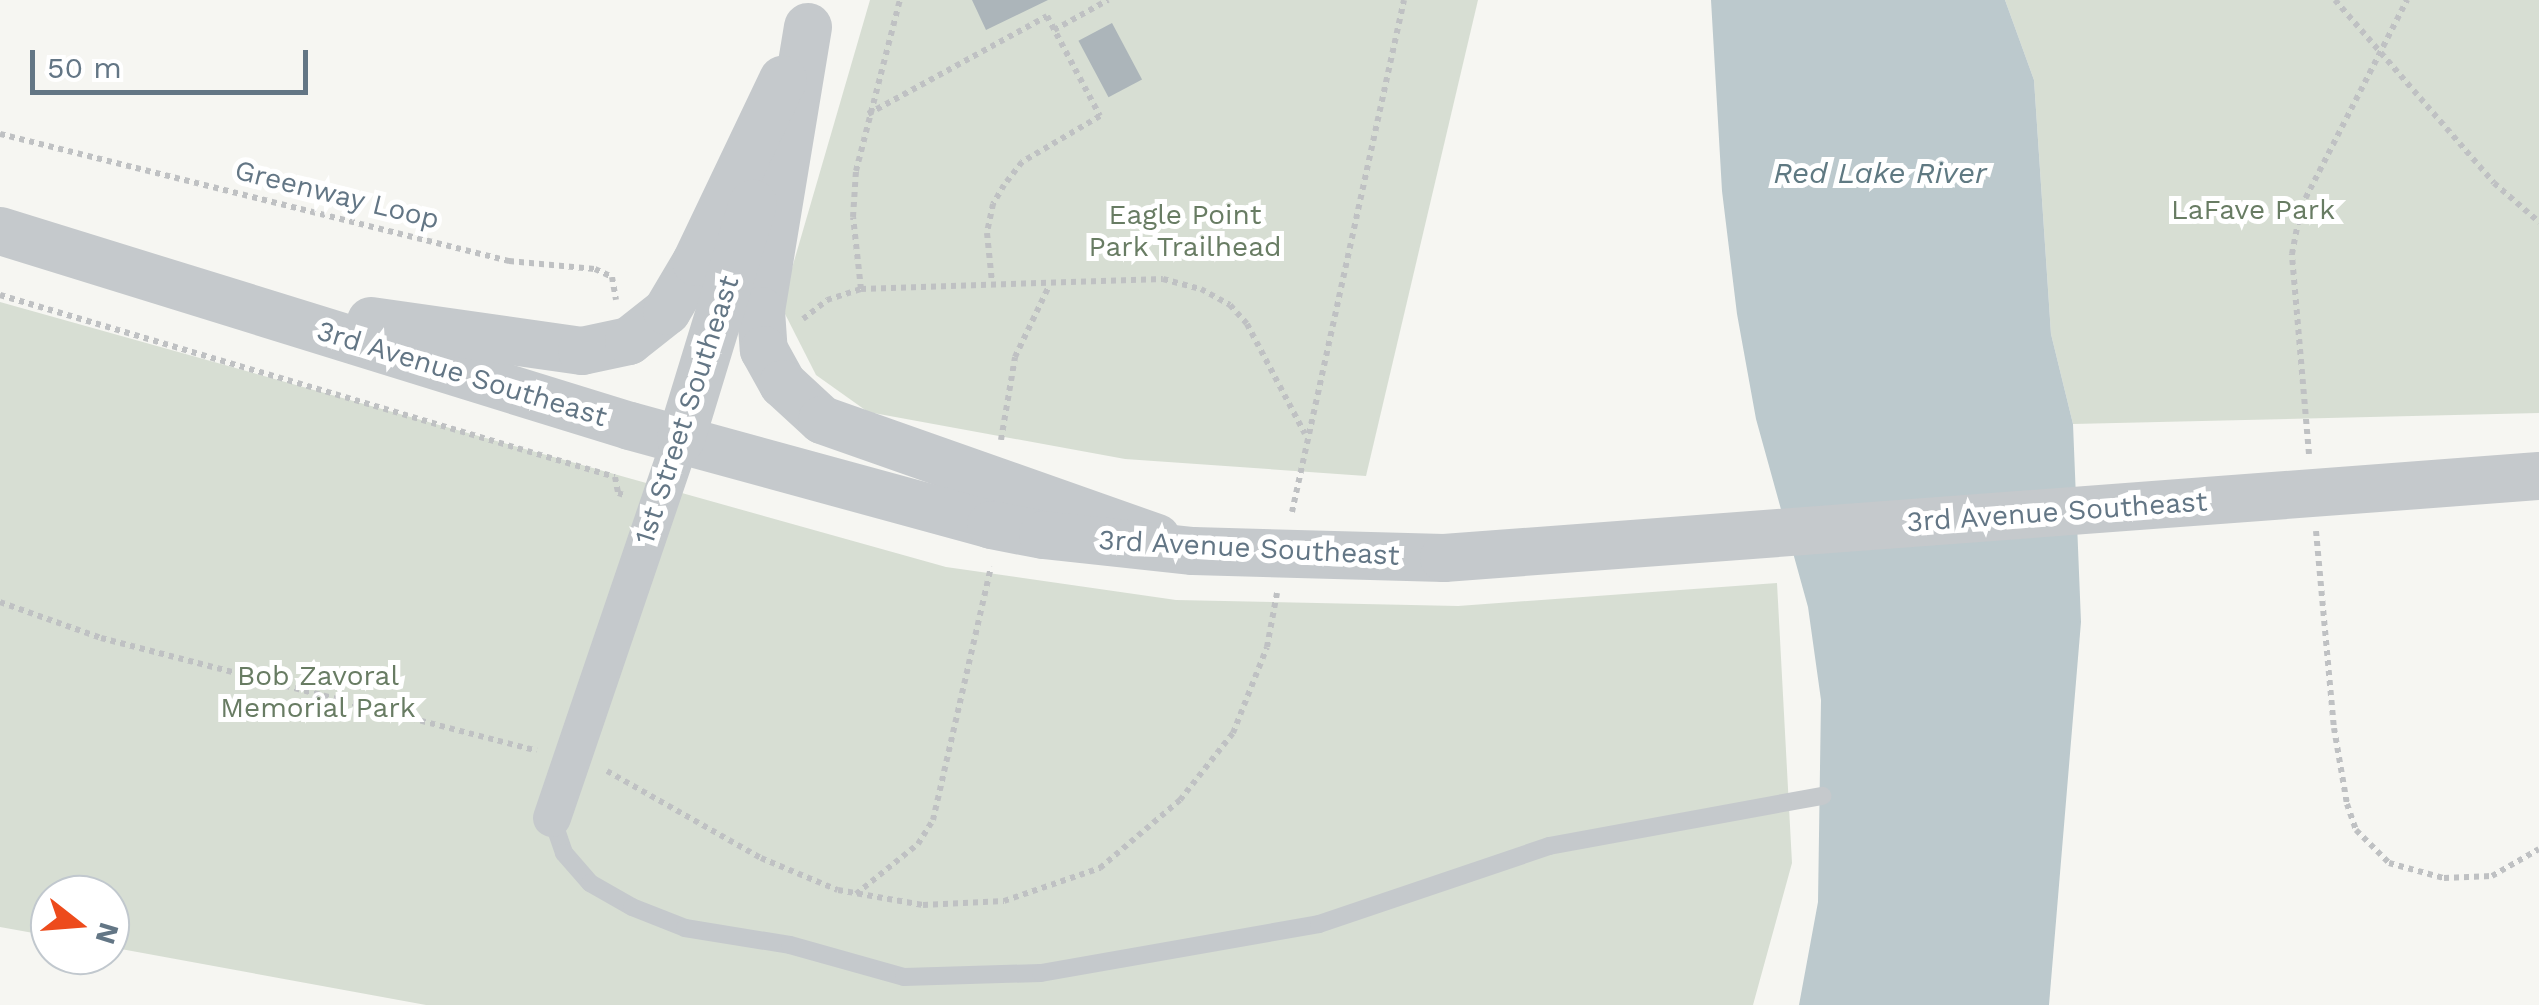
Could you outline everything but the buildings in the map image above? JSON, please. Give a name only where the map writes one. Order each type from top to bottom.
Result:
[{"type":"street","points":[[212,297],[582,351],[629,341],[667,311],[696,262],[812,14]]},
{"type":"street","points":[[812,14],[761,310],[764,350],[783,384],[822,420],[994,504]]},
{"type":"street","name":"1st Street Southeast","points":[[552,818],[681,440],[812,14]]},
{"type":"street","name":"3rd Avenue Southeast","points":[[0,232],[681,440],[994,504],[1043,535],[1193,551],[1444,558],[2539,476]]},
{"type":"lane","points":[[552,818],[564,852],[582,873],[632,908],[685,928],[790,946],[904,977],[1040,973],[1319,924],[1549,846],[1822,796]]},
{"type":"path","points":[[861,289],[852,217],[856,170],[900,0]]},
{"type":"path","points":[[1054,30],[1108,0]]},
{"type":"path","points":[[1288,531],[1404,0]]},
{"type":"path","points":[[2335,0],[2494,183],[2539,222]]},
{"type":"path","points":[[2381,53],[2408,0]]},
{"type":"path","points":[[868,114],[1046,16],[1100,116],[1022,162],[1004,185],[993,204],[988,233],[992,282]]},
{"type":"path","name":"Greenway Loop","points":[[0,134],[509,262],[595,268],[612,277],[620,314]]},
{"type":"path","points":[[798,332],[812,309],[861,289],[992,282],[1049,286],[1122,277],[1163,280],[1201,289],[1230,306],[1247,324],[1294,420],[1306,435]]},
{"type":"path","points":[[856,894],[918,844],[933,820],[991,567],[996,470],[1015,356],[1049,286]]},
{"type":"path","points":[[0,295],[615,477],[618,493]]},
{"type":"path","points":[[0,602],[101,638],[608,771],[761,858],[856,894],[923,905],[1004,901],[1100,868],[1180,800],[1232,733],[1267,646],[1278,589]]},
{"type":"green space","name":"Eagle Point Park Trailhead","points":[[870,0],[1478,0],[1366,476],[1125,459],[868,412],[816,375],[781,306]]},
{"type":"green space","name":"LaFave Park","points":[[2005,0],[2539,0],[2539,413],[2073,424],[2051,334],[2034,80]]},
{"type":"green space","name":"Bob Zavoral Memorial Park","points":[[0,302],[946,567],[1176,600],[1458,606],[1777,583],[1792,863],[1753,1005],[426,1005],[130,951],[130,875],[30,875],[30,932],[0,927]]},
{"type":"water","name":"Red Lake River","points":[[1711,0],[2005,0],[2034,80],[2051,334],[2073,424],[2081,622],[2049,1005],[1799,1005],[1818,902],[1821,700],[1808,607],[1756,419],[1737,314],[1722,191]]}]
